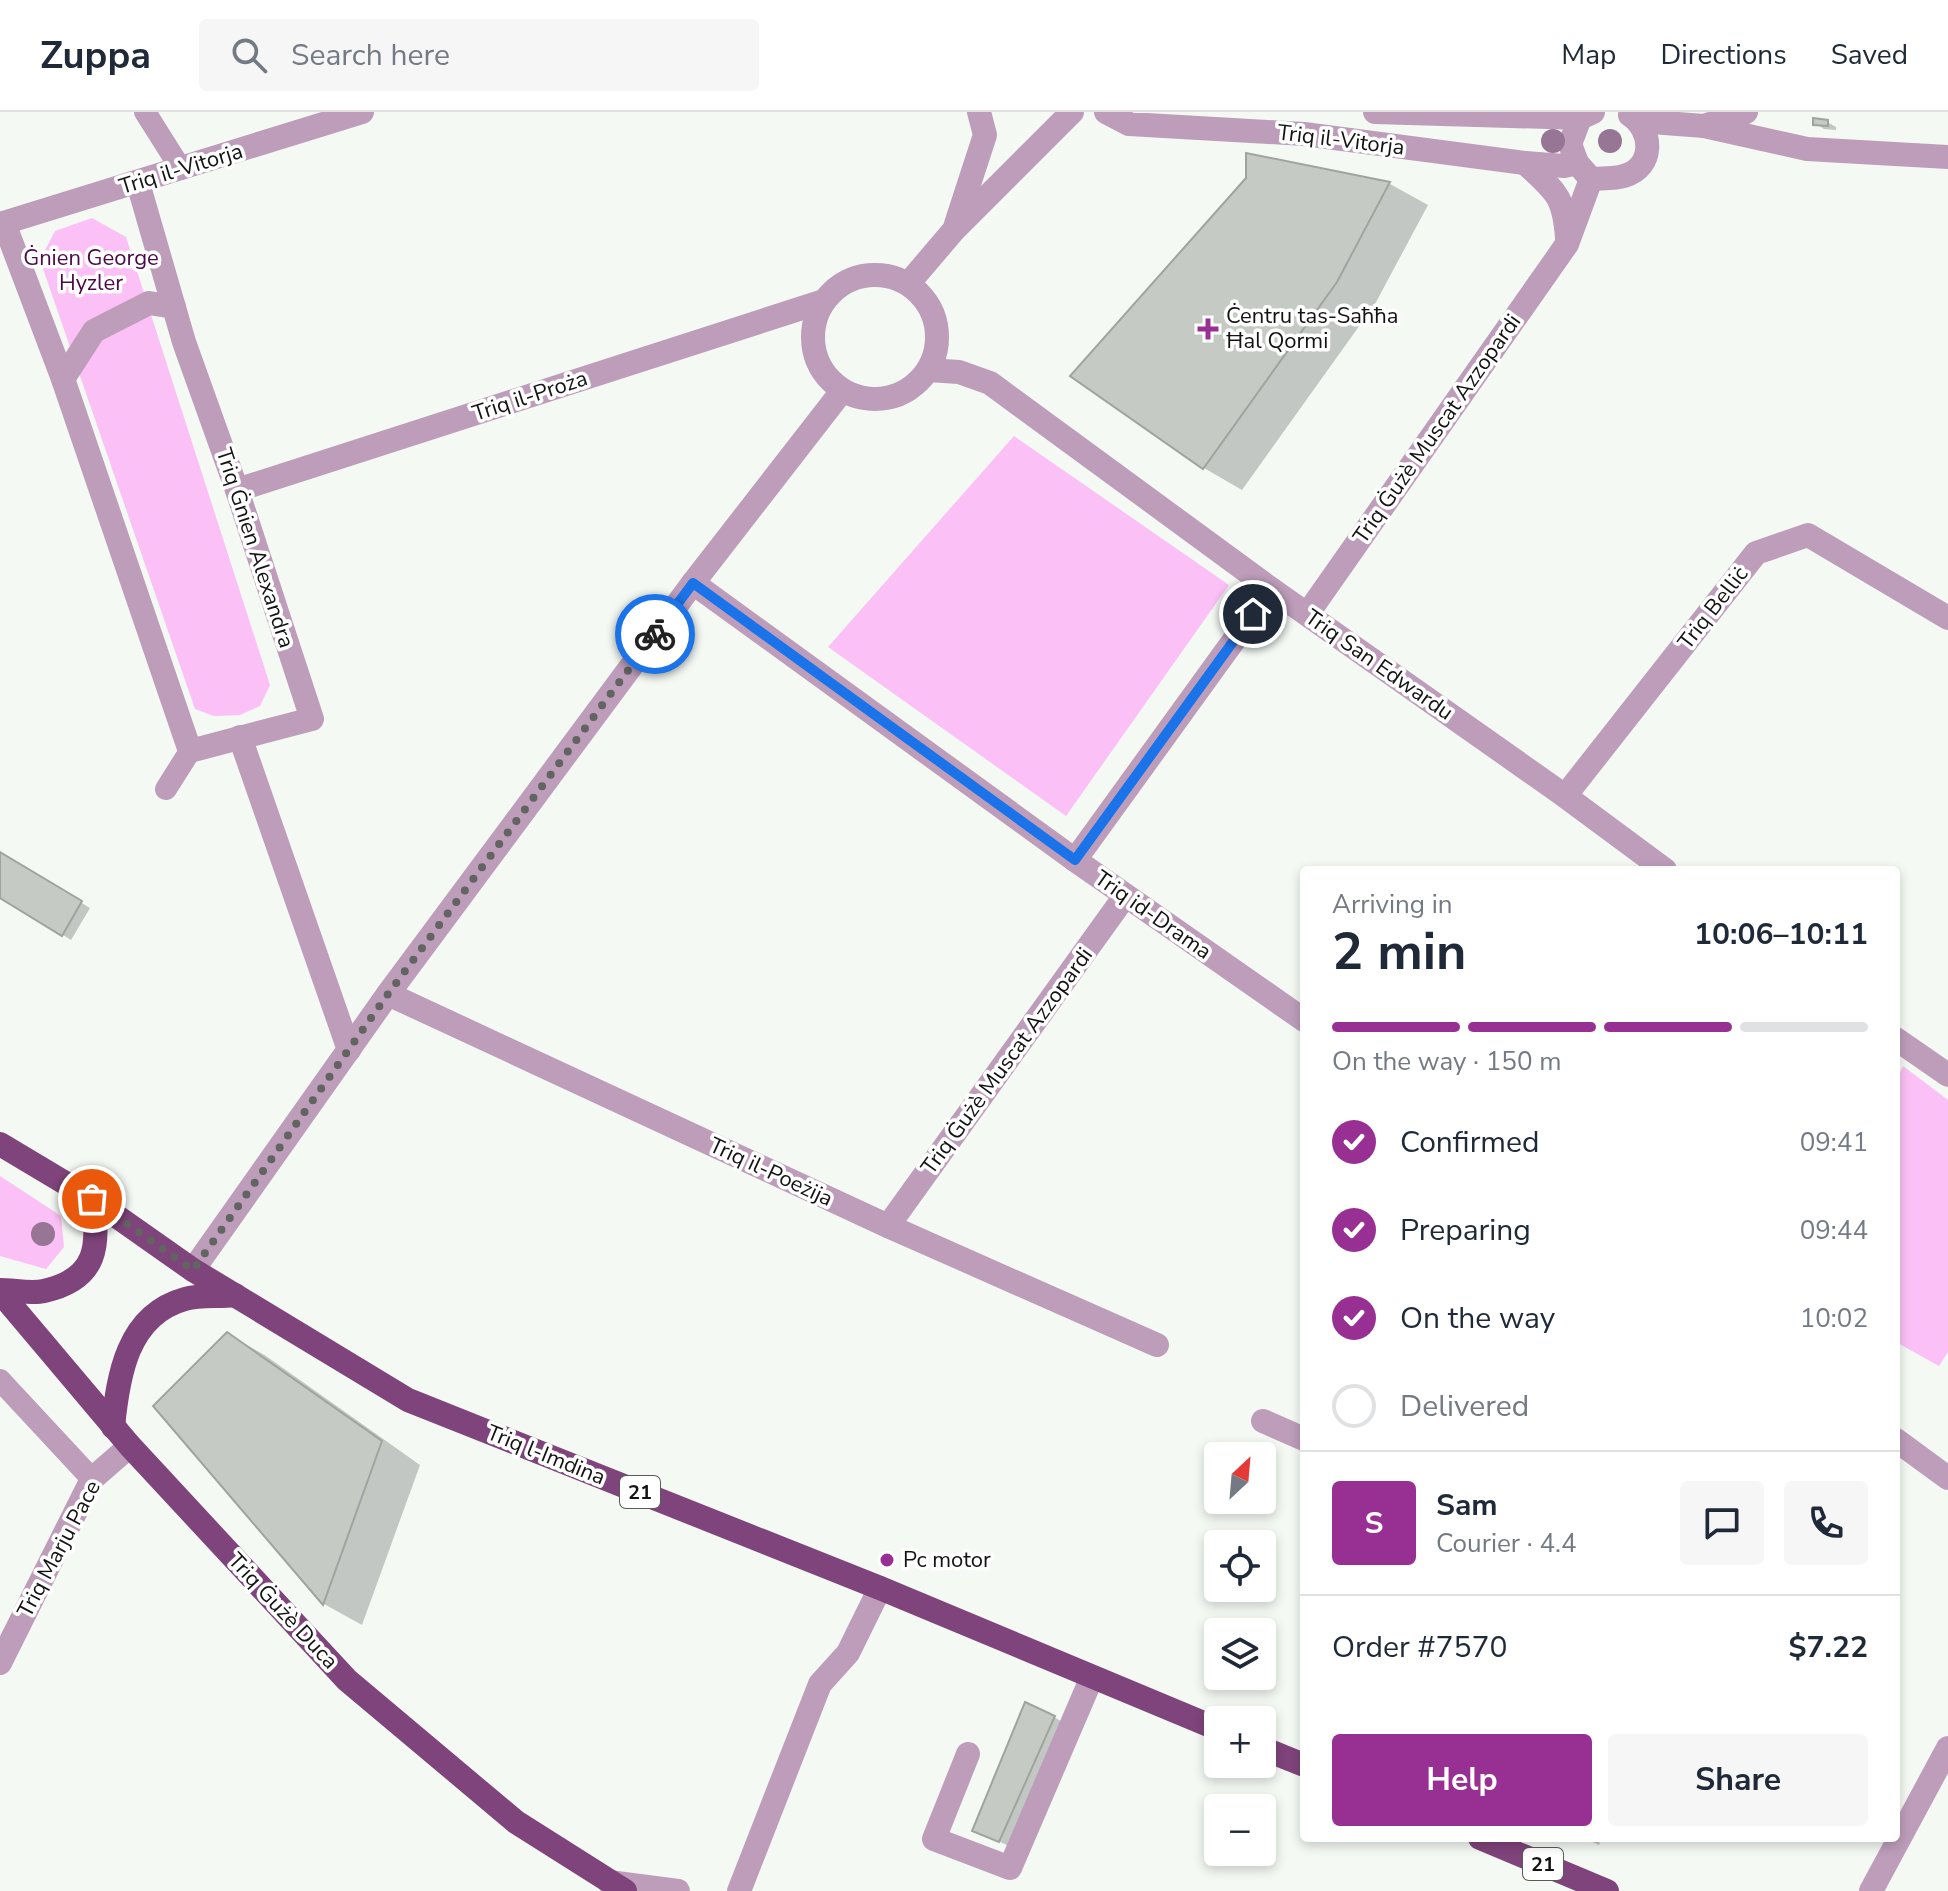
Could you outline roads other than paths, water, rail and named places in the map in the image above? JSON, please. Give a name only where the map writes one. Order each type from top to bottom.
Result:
[{"type":"highway","name":"Triq l-Imdina","points":[[0,1144],[92,1199],[193,1270],[408,1400],[880,1588],[1204,1723]]},
{"type":"highway","points":[[0,1291],[42,1292],[65,1283],[83,1271],[95,1250],[98,1232],[92,1199]]},
{"type":"highway","name":"Triq Ġużè Duca","points":[[0,1291],[113,1427],[347,1680],[516,1822],[617,1886]]},
{"type":"highway","points":[[113,1427],[117,1380],[134,1339],[150,1317],[185,1299],[235,1295]]},
{"type":"highway","points":[[1276,1754],[1300,1763]]},
{"type":"highway","name":"21","points":[[1490,1842],[1607,1891]]},
{"type":"street","name":"Triq il-Vitorja","points":[[2,223],[362,112]]},
{"type":"street","points":[[954,230],[985,135],[979,112]]},
{"type":"street","points":[[908,284],[954,230],[1072,112]]},
{"type":"street","name":"Triq il-Vitorja","points":[[1106,112],[1129,124],[1304,134],[1564,166],[1622,177],[1639,166],[1648,148],[1644,129],[1632,116]]},
{"type":"street","name":"Triq il-Vitorja","points":[[1375,112],[1587,115],[1570,144],[1584,171]]},
{"type":"street","points":[[1704,126],[1746,112]]},
{"type":"street","name":"Triq il-Vitorja","points":[[1632,116],[1704,126],[1807,149],[1948,157]]},
{"type":"street","points":[[1525,163],[1554,190],[1565,209],[1567,244]]},
{"type":"street","name":"Triq Ġużè Muscat Azzopardi","points":[[1308,613],[1567,244],[1584,171]]},
{"type":"street","name":"Triq Ġnien Alexandra","points":[[138,183],[174,307],[312,719],[190,751]]},
{"type":"street","points":[[2,223],[63,379],[190,751]]},
{"type":"street","points":[[876,275],[908,284],[929,305],[937,325],[937,349],[928,370],[909,390],[889,398],[867,399],[842,391],[816,358],[812,337],[824,301],[840,286],[860,277],[876,275]]},
{"type":"street","name":"Triq il-Proża","points":[[237,490],[824,301]]},
{"type":"street","points":[[63,379],[94,331],[149,303],[174,307]]},
{"type":"street","name":"Triq San Edwardu","points":[[928,370],[959,372],[990,383],[1271,589],[1660,866]]},
{"type":"street","points":[[193,1270],[388,994],[693,583],[842,391]]},
{"type":"street","name":"Triq Belliċ","points":[[1565,796],[1756,553],[1808,535],[1948,618]]},
{"type":"street","name":"Triq id-Drama","points":[[693,583],[1125,896],[1300,1017]]},
{"type":"street","points":[[1075,860],[1271,589]]},
{"type":"street","points":[[240,737],[349,1050]]},
{"type":"street","name":"Triq Ġużè Muscat Azzopardi","points":[[888,1226],[1125,896]]},
{"type":"street","name":"Triq il-Poeżija","points":[[388,994],[888,1226],[1157,1345]]},
{"type":"street","points":[[1900,1042],[1948,1075]]},
{"type":"street","points":[[1263,1421],[1300,1437]]},
{"type":"street","points":[[1900,1443],[1948,1478]]},
{"type":"street","name":"Triq Marju Pace","points":[[0,1663],[92,1479],[130,1446]]},
{"type":"street","points":[[739,1891],[820,1684],[848,1653],[880,1588]]},
{"type":"street","points":[[968,1754],[934,1839],[1010,1868],[1092,1677]]},
{"type":"street","points":[[1900,1837],[1948,1748]]},
{"type":"street","points":[[1871,1891],[1897,1842]]},
{"type":"street","name":"Triq Ġużè Duca","points":[[617,1886],[678,1891]]},
{"type":"lane","points":[[145,112],[181,169]]},
{"type":"lane","points":[[166,789],[190,751]]},
{"type":"lane","points":[[0,1380],[92,1479]]},
{"type":"place","name":"Ċentru tas-Saħħa Ħal Qormi","points":[[1208,329]]},
{"type":"place","name":"Pc motor","points":[[887,1560]]},
{"type":"park label","name":"Ġnien George Hyzler","points":[[91,270]]}]
